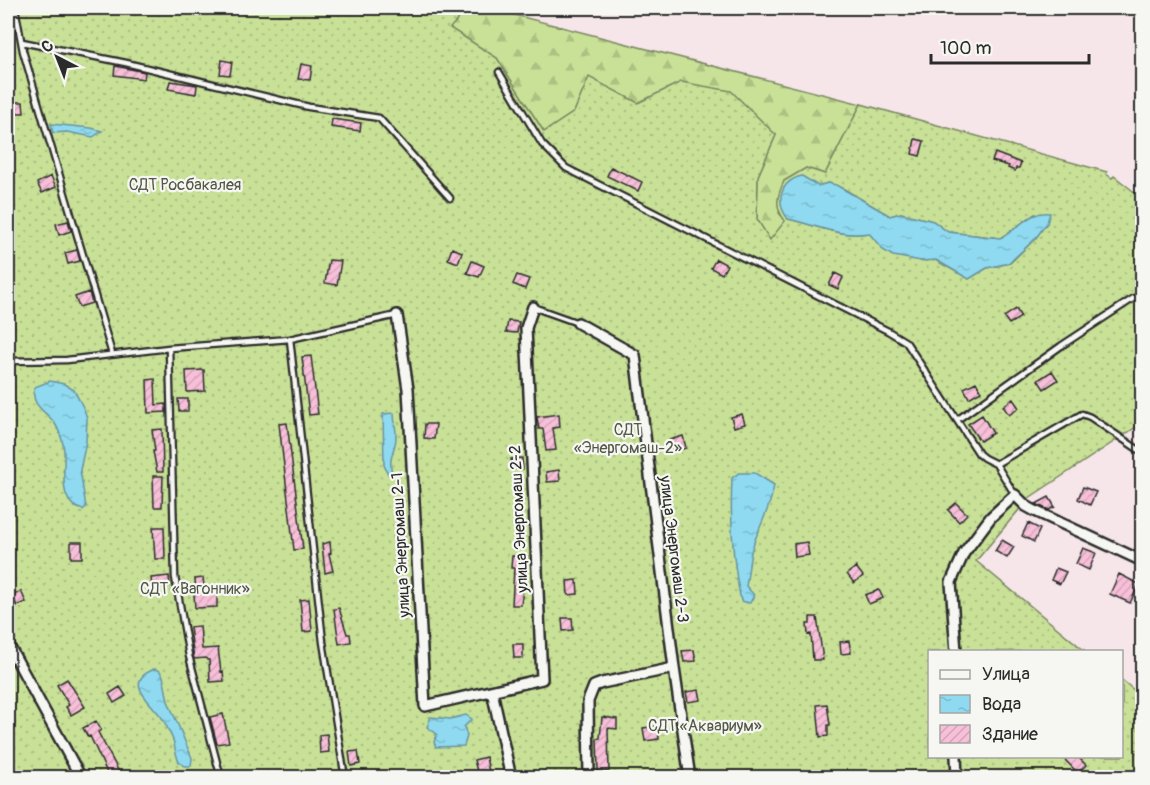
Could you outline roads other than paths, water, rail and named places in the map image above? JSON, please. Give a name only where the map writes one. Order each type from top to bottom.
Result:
[{"type":"street","name":"улица Энергомаш 2-2","points":[[492,691],[542,679],[526,328],[533,307]]},
{"type":"street","name":"улица Энергомаш 2-1","points":[[397,315],[408,389],[425,706],[492,691]]},
{"type":"street","name":"улица Энергомаш 2-3","points":[[578,323],[635,355],[674,668]]},
{"type":"street","points":[[956,650],[951,582],[964,553],[991,517],[1015,495],[1035,511],[1143,561]]},
{"type":"street","points":[[8,644],[81,777]]},
{"type":"street","points":[[589,777],[588,700],[594,686],[674,668],[690,777]]},
{"type":"street","points":[[492,691],[511,777]]},
{"type":"street","points":[[956,758],[957,777]]},
{"type":"lane","points":[[15,8],[22,42],[112,354]]},
{"type":"lane","points":[[22,42],[126,63],[309,107],[379,118],[450,198]]},
{"type":"lane","points":[[499,72],[542,144],[567,168],[901,338],[909,345],[979,454],[996,464],[1015,495]]},
{"type":"lane","points":[[957,420],[1061,346],[1134,298]]},
{"type":"lane","points":[[533,307],[578,323]]},
{"type":"lane","points":[[8,361],[67,360],[168,348],[290,339],[397,315]]},
{"type":"lane","points":[[290,339],[322,642],[345,777]]},
{"type":"lane","points":[[168,348],[175,577],[189,656],[221,777]]},
{"type":"lane","points":[[996,464],[1082,414],[1143,452]]},
{"type":"water","points":[[51,124],[102,131],[93,137],[67,132],[53,133]]},
{"type":"water","points":[[802,176],[818,186],[828,183],[836,185],[890,216],[901,213],[933,221],[948,232],[1000,238],[1029,218],[1050,213],[1047,223],[1035,239],[1009,263],[987,268],[969,279],[936,260],[921,261],[893,256],[883,250],[869,233],[848,234],[788,219],[782,206],[782,193],[789,182]]},
{"type":"water","points":[[50,381],[64,384],[74,390],[87,418],[86,442],[80,470],[86,507],[83,510],[68,500],[64,482],[63,444],[58,429],[34,398],[35,387]]},
{"type":"water","points":[[394,413],[396,441],[391,462],[392,474],[388,474],[384,465],[383,414]]},
{"type":"water","points":[[739,473],[755,473],[774,485],[751,552],[746,586],[754,595],[750,603],[741,601],[732,540],[732,478]]},
{"type":"water","points":[[155,669],[163,676],[168,701],[192,758],[191,766],[185,766],[179,762],[173,740],[164,721],[140,687],[140,680],[145,674]]},
{"type":"water","points":[[466,715],[472,719],[464,727],[467,736],[464,746],[436,747],[434,742],[437,734],[427,727],[431,717],[450,719]]},
{"type":"park label","name":"СДТ Росбакалея","points":[[185,185]]},
{"type":"park label","name":"СДТ «Энергомаш-2»","points":[[628,439]]},
{"type":"park label","name":"СДТ «Вагонник»","points":[[195,589]]},
{"type":"park label","name":"СДТ «Аквариум»","points":[[705,726]]}]
